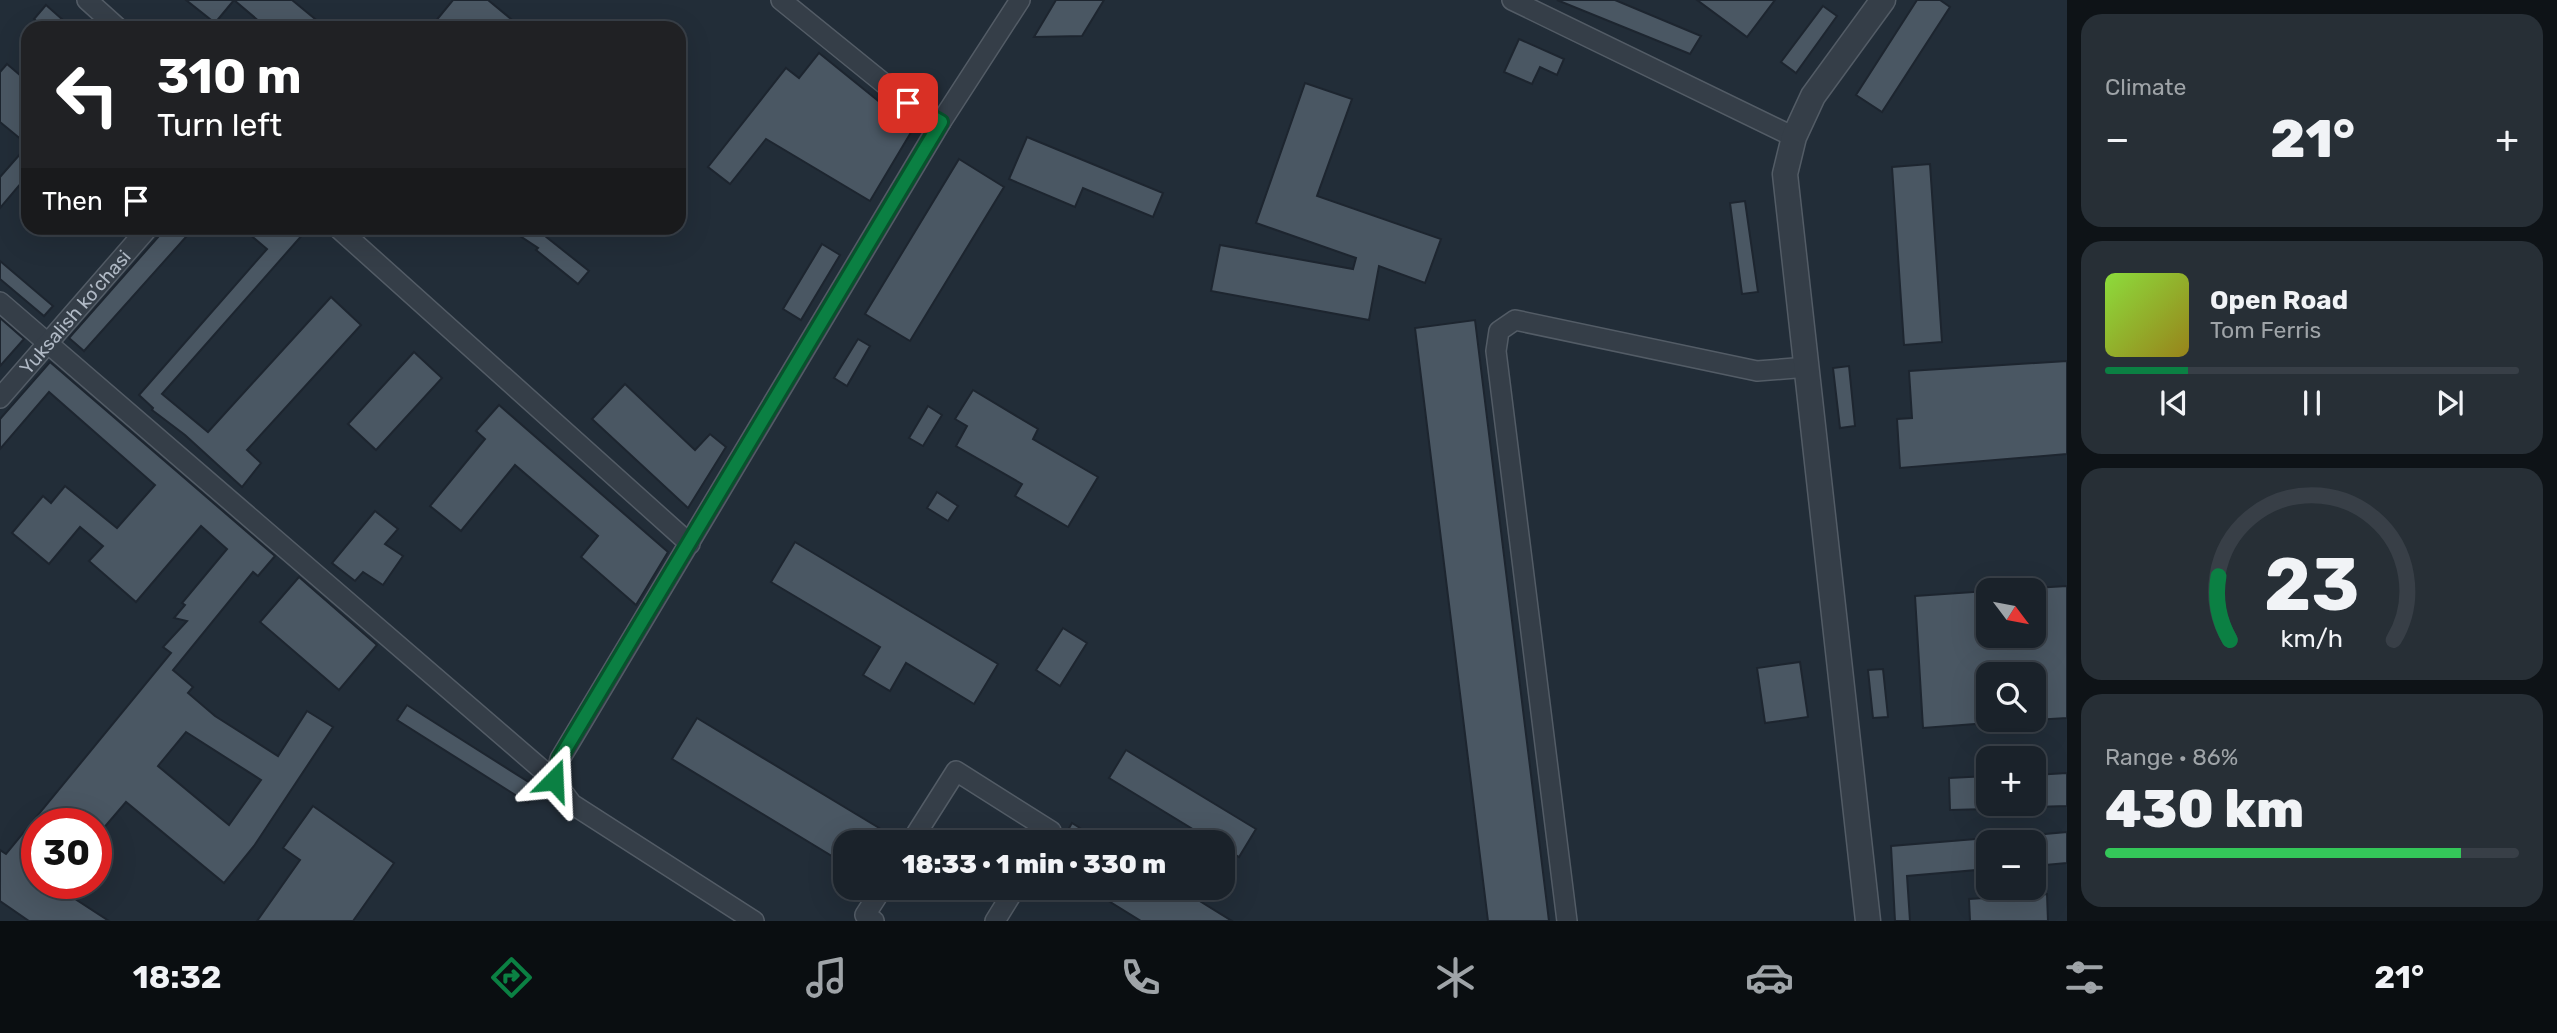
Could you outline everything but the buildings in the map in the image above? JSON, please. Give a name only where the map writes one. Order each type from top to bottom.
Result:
[{"type":"street","points":[[87,0],[110,21]]},
{"type":"street","points":[[781,0],[908,103],[941,122]]},
{"type":"street","points":[[554,780],[560,758],[941,122],[1020,0]]},
{"type":"street","points":[[1512,0],[1794,137]]},
{"type":"street","points":[[1868,921],[1785,174],[1794,137],[1813,96],[1883,0]]},
{"type":"street","name":"Yuksalish ko’chasi","points":[[0,398],[142,235]]},
{"type":"street","points":[[346,235],[690,544]]},
{"type":"street","points":[[0,302],[554,780],[572,804],[754,921]]},
{"type":"street","points":[[1567,921],[1496,352],[1499,331],[1515,320],[1757,371],[1808,368]]},
{"type":"street","points":[[919,830],[956,771],[1049,830]]},
{"type":"street","points":[[874,921],[865,915],[875,900]]},
{"type":"street","points":[[995,921],[1008,900]]},
{"type":"route","points":[[554,780],[560,758],[941,122],[908,103]]}]
